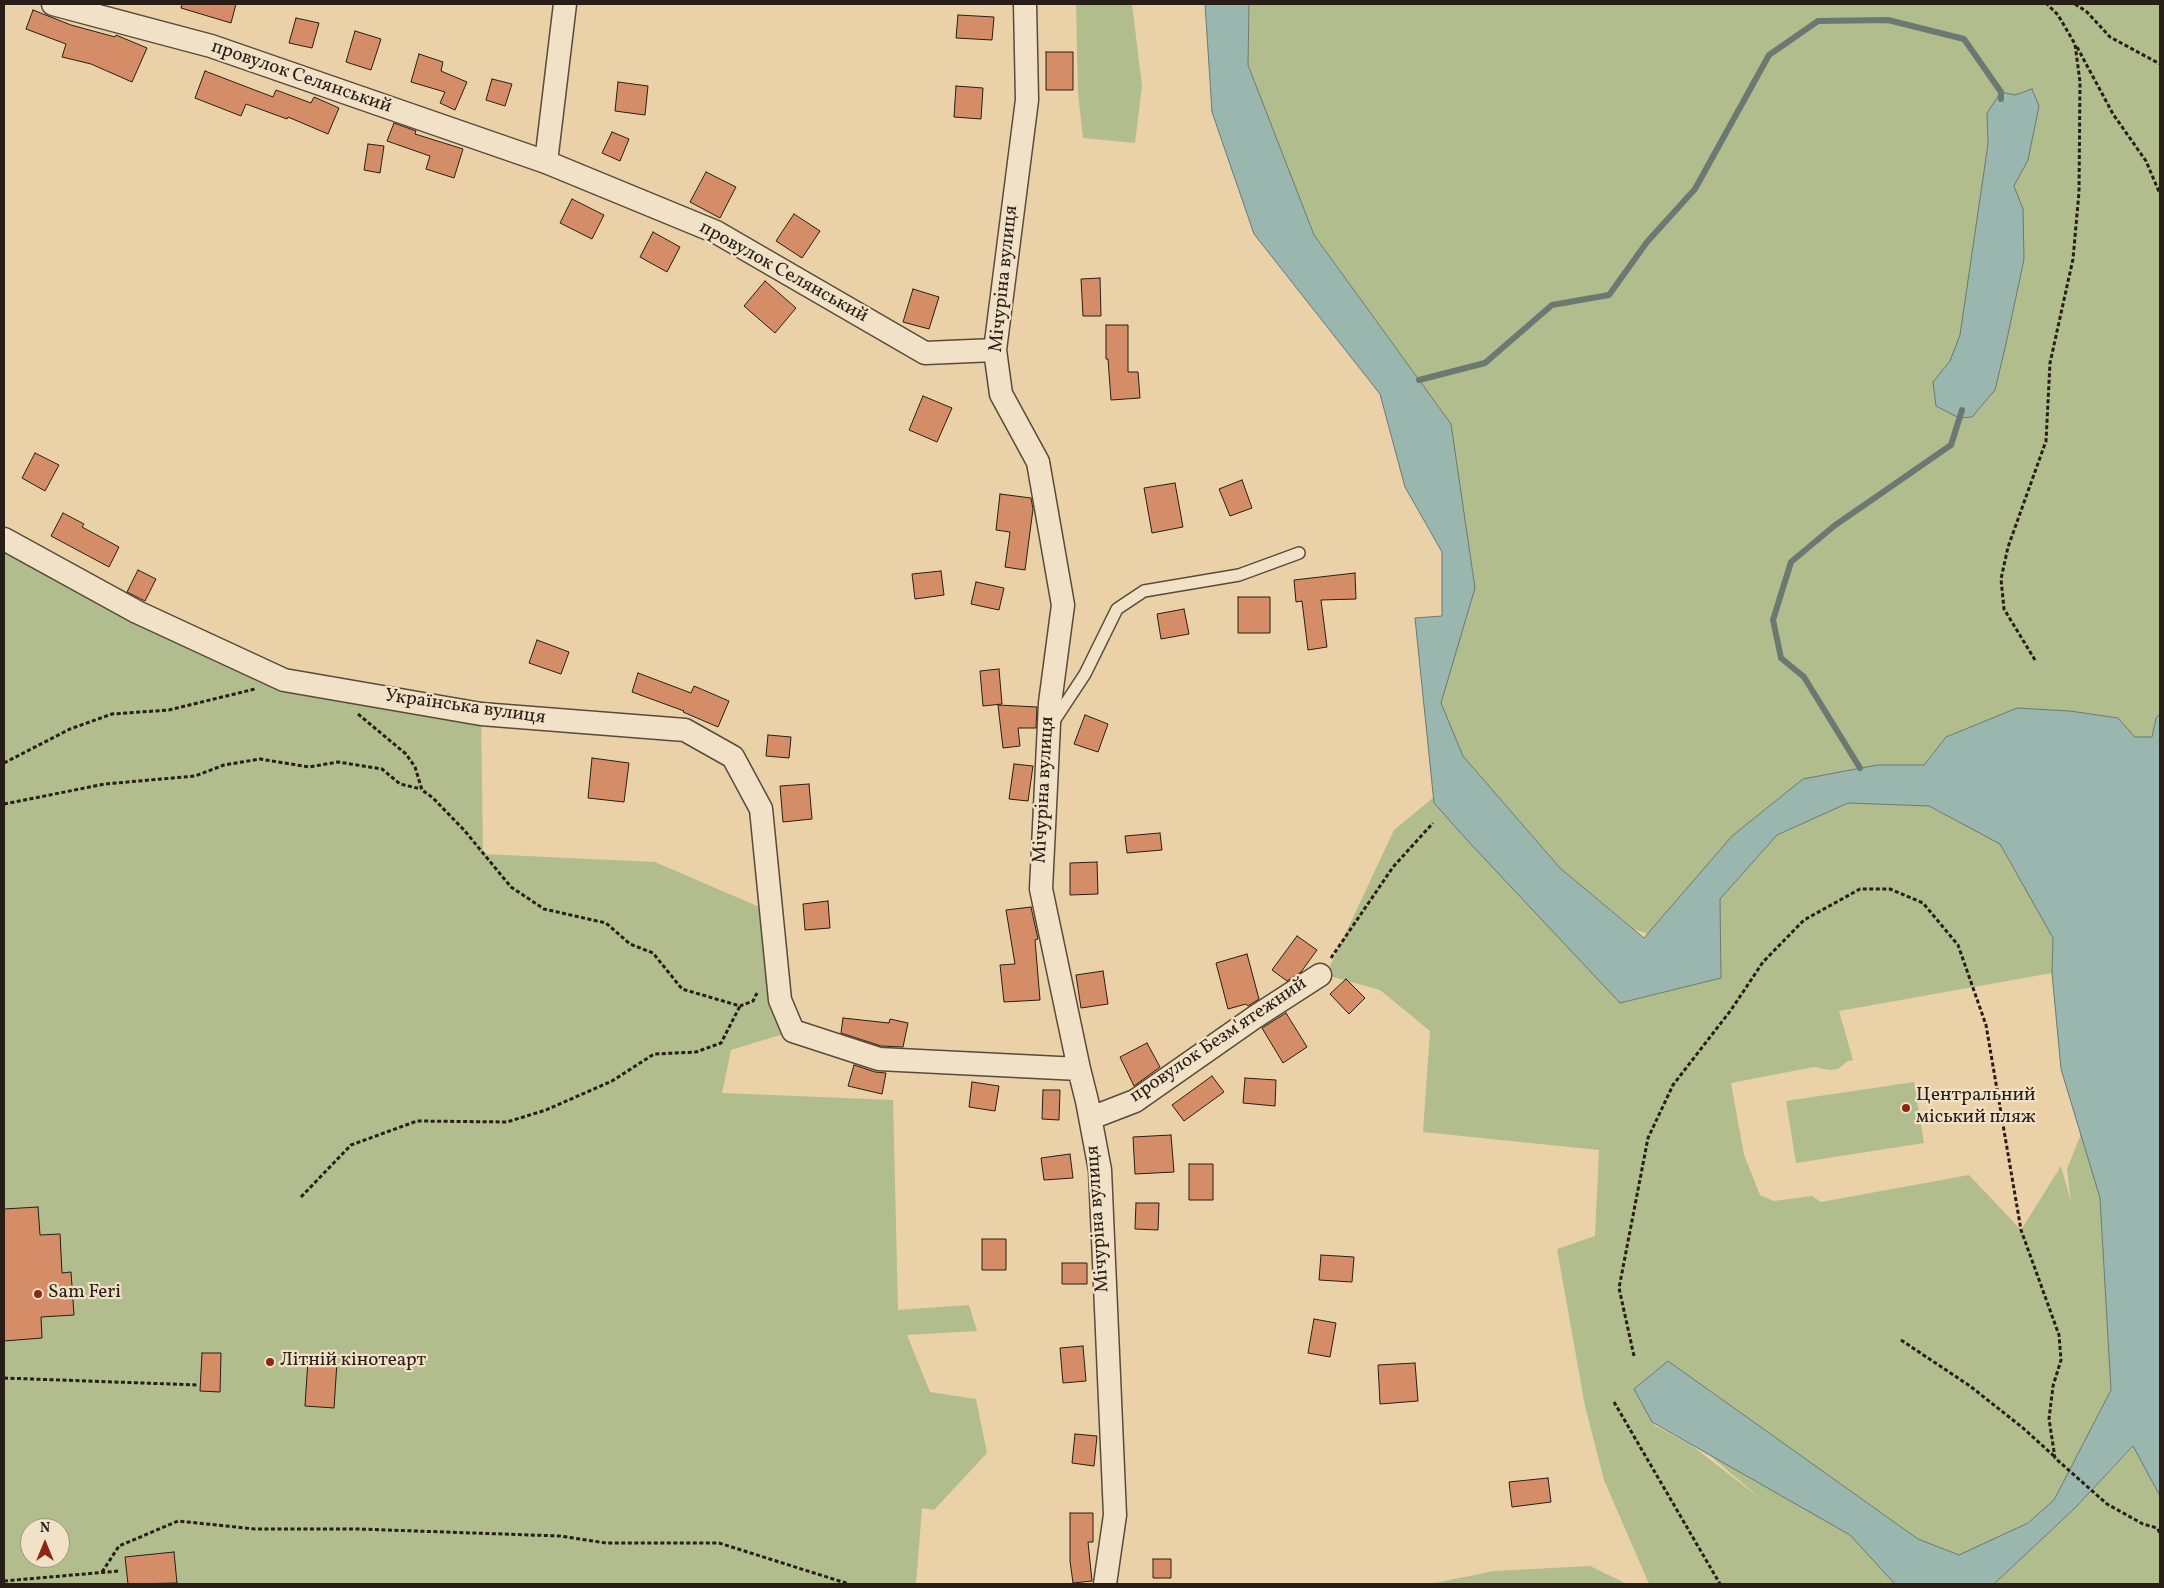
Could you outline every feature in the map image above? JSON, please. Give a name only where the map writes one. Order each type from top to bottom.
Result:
[{"type":"street","name":"провулок Селянський","points":[[53,4],[210,46],[546,162],[716,232],[925,353],[994,350]]},
{"type":"street","points":[[546,162],[565,4]]},
{"type":"street","name":"Мічуріна вулиця","points":[[1025,4],[1027,100],[994,350],[1001,394],[1038,462],[1063,605],[1050,703],[1041,888],[1100,1170],[1114,1515],[1105,1584]]},
{"type":"street","name":"Українська вулиця","points":[[4,539],[138,612],[284,680],[481,714],[686,730],[733,757],[761,809],[780,1000],[793,1032],[879,1059],[1079,1069]]},
{"type":"street","name":"провулок Безм'ятежний","points":[[1090,1118],[1135,1101],[1255,1016],[1320,975]]},
{"type":"lane","points":[[1048,729],[1084,674],[1116,610],[1144,591],[1239,576],[1299,553]]},
{"type":"path","points":[[2047,4],[2058,15],[2113,114],[2146,161],[2160,194]]},
{"type":"path","points":[[2075,4],[2087,12],[2110,38],[2160,64]]},
{"type":"path","points":[[2035,660],[2004,609],[2001,579],[2008,546],[2046,441],[2050,363],[2073,259],[2080,162],[2080,82],[2075,44]]},
{"type":"path","points":[[4,763],[70,729],[112,714],[169,710],[245,692],[284,680]]},
{"type":"path","points":[[357,714],[406,754],[415,767],[422,790]]},
{"type":"path","points":[[4,804],[105,784],[195,776],[224,765],[260,759],[309,767],[338,762],[382,770],[400,784],[422,790],[433,798],[464,830],[511,887],[544,909],[606,923],[630,944],[653,953],[682,989],[740,1006],[753,1001],[758,992]]},
{"type":"path","points":[[1320,975],[1393,867],[1433,823]]},
{"type":"path","points":[[1634,1356],[1619,1288],[1648,1138],[1673,1085],[1731,1010],[1763,962],[1804,920],[1860,888],[1890,888],[1923,903],[1958,945],[1986,1025],[2021,1230],[2059,1335],[2061,1360],[2053,1386],[2049,1419],[2056,1458]]},
{"type":"path","points":[[301,1196],[351,1145],[417,1121],[506,1122],[546,1110],[612,1081],[654,1054],[696,1052],[721,1043],[740,1006]]},
{"type":"path","points":[[1902,1340],[1970,1386],[2024,1428],[2107,1504],[2143,1524],[2157,1528],[2160,1533]]},
{"type":"path","points":[[4,1378],[198,1385]]},
{"type":"path","points":[[1614,1402],[1720,1584]]},
{"type":"path","points":[[102,1572],[119,1546],[178,1520],[255,1529],[358,1529],[560,1536],[606,1543],[720,1543],[849,1584]]},
{"type":"path","points":[[4,1581],[118,1571]]},
{"type":"green space","points":[[1076,4],[1132,4],[1142,86],[1135,143],[1083,138],[1078,93]]},
{"type":"green space","points":[[1249,4],[2160,4],[2160,714],[2156,718],[2152,737],[2135,737],[2118,718],[2070,711],[2017,708],[1946,737],[1924,765],[1877,765],[1799,782],[1648,934],[1634,929],[1560,868],[1463,756],[1438,701],[1454,656],[1451,424],[1314,235],[1248,65]]},
{"type":"green space","points":[[4,547],[284,680],[481,714],[483,854],[655,862],[771,912],[793,1031],[731,1050],[722,1093],[893,1100],[898,1310],[969,1305],[977,1331],[907,1335],[930,1392],[976,1399],[987,1453],[934,1510],[922,1508],[916,1584],[4,1584]]},
{"type":"green space","points":[[1434,797],[1620,1003],[1721,978],[1719,899],[1777,835],[1848,803],[1929,806],[1969,827],[1976,822],[2000,844],[2013,868],[2035,897],[2053,938],[2052,973],[1839,1011],[1853,1060],[1848,1061],[1838,1069],[1829,1070],[1814,1067],[1731,1083],[1744,1155],[1760,1195],[1774,1201],[1812,1196],[1821,1202],[1969,1175],[2021,1230],[2061,1166],[2071,1202],[2067,1169],[2081,1134],[2100,1198],[2111,1390],[2054,1500],[2028,1523],[1962,1559],[1918,1539],[1668,1361],[1634,1389],[1654,1425],[1691,1445],[1761,1499],[1686,1435],[1851,1530],[1900,1584],[1649,1584],[1604,1480],[1585,1406],[1557,1249],[1595,1236],[1599,1150],[1423,1132],[1430,1031],[1380,990],[1326,975],[1394,830]]},
{"type":"green space","points":[[1914,1082],[1924,1143],[1796,1163],[1786,1101]]},
{"type":"green space","points":[[2134,1446],[2160,1481],[2160,1584],[1994,1584],[2075,1508]]},
{"type":"green space","points":[[1590,1566],[1627,1584],[1430,1584],[1494,1571]]},
{"type":"water","points":[[1205,4],[1249,4],[1248,65],[1314,235],[1451,424],[1475,588],[1441,703],[1463,756],[1560,868],[1644,938],[1732,836],[1803,779],[1877,765],[1924,765],[1946,737],[2017,708],[2070,711],[2118,718],[2135,737],[2152,737],[2156,718],[2160,714],[2160,1496],[2133,1446],[2075,1508],[1994,1584],[1895,1584],[1850,1535],[1652,1422],[1634,1389],[1668,1361],[1918,1539],[1959,1555],[2028,1523],[2054,1500],[2111,1390],[2100,1198],[2061,1069],[2052,973],[2053,938],[2000,844],[1929,806],[1848,803],[1777,835],[1720,899],[1721,978],[1620,1003],[1467,840],[1434,803],[1415,618],[1442,616],[1442,552],[1405,487],[1380,394],[1254,234],[1212,112]]},
{"type":"water","points":[[2032,89],[2039,106],[2028,160],[2014,186],[2023,209],[2024,259],[2006,344],[1995,390],[1972,417],[1959,418],[1936,406],[1933,382],[1950,361],[1960,335],[1988,144],[1987,113],[2001,92],[2015,95]]},
{"type":"building","points":[[182,4],[236,4],[231,23],[181,8]]},
{"type":"building","points":[[33,10],[71,25],[115,37],[116,35],[147,48],[132,82],[91,64],[62,57],[66,44],[26,29]]},
{"type":"building","points":[[958,15],[994,17],[992,40],[956,38]]},
{"type":"building","points":[[296,18],[319,23],[312,48],[289,43]]},
{"type":"building","points":[[355,31],[381,39],[371,70],[346,62]]},
{"type":"building","points":[[1046,52],[1073,52],[1073,90],[1046,90]]},
{"type":"building","points":[[419,54],[443,62],[441,71],[467,82],[455,110],[440,103],[445,92],[411,82]]},
{"type":"building","points":[[205,71],[273,97],[276,90],[311,103],[314,97],[339,108],[328,134],[288,117],[287,119],[246,104],[241,116],[195,98]]},
{"type":"building","points":[[492,79],[512,84],[505,106],[486,100]]},
{"type":"building","points":[[618,82],[648,86],[645,115],[615,111]]},
{"type":"building","points":[[956,86],[983,88],[981,119],[954,117]]},
{"type":"building","points":[[394,123],[416,131],[415,134],[463,149],[454,178],[426,169],[430,156],[387,141]]},
{"type":"building","points":[[612,132],[629,139],[620,161],[602,153]]},
{"type":"building","points":[[368,144],[384,146],[380,173],[364,170]]},
{"type":"building","points":[[706,172],[736,187],[720,218],[690,202]]},
{"type":"building","points":[[572,199],[604,215],[592,239],[560,223]]},
{"type":"building","points":[[794,214],[820,231],[802,258],[776,241]]},
{"type":"building","points":[[653,232],[680,247],[667,272],[640,257]]},
{"type":"building","points":[[1100,278],[1101,316],[1083,316],[1081,279]]},
{"type":"building","points":[[765,281],[796,308],[775,333],[744,306]]},
{"type":"building","points":[[913,289],[939,297],[929,329],[903,322]]},
{"type":"building","points":[[1106,325],[1128,325],[1128,372],[1138,372],[1140,398],[1111,400],[1108,359],[1106,359]]},
{"type":"building","points":[[923,396],[952,408],[937,442],[909,430]]},
{"type":"building","points":[[35,453],[59,465],[45,491],[22,478]]},
{"type":"building","points":[[1242,480],[1252,508],[1230,516],[1219,489]]},
{"type":"building","points":[[1175,483],[1183,527],[1152,533],[1144,488]]},
{"type":"building","points":[[1000,494],[1031,498],[1033,509],[1025,570],[1005,567],[1010,532],[996,530]]},
{"type":"building","points":[[63,513],[84,524],[82,527],[119,547],[109,567],[51,536]]},
{"type":"building","points":[[138,570],[156,579],[145,601],[127,592]]},
{"type":"building","points":[[941,571],[944,595],[915,599],[912,574]]},
{"type":"building","points":[[1355,573],[1356,599],[1321,600],[1327,647],[1308,650],[1302,601],[1296,602],[1294,580]]},
{"type":"building","points":[[976,582],[1004,588],[999,610],[971,604]]},
{"type":"building","points":[[1238,597],[1270,597],[1270,633],[1238,633]]},
{"type":"building","points":[[1184,609],[1189,634],[1161,639],[1157,614]]},
{"type":"building","points":[[537,640],[569,652],[561,674],[529,663]]},
{"type":"building","points":[[999,669],[1002,704],[983,706],[980,671]]},
{"type":"building","points":[[638,673],[691,693],[694,686],[729,701],[718,727],[684,711],[632,692]]},
{"type":"building","points":[[998,705],[1037,707],[1036,728],[1018,728],[1020,746],[1003,748]]},
{"type":"building","points":[[1085,715],[1108,724],[1098,752],[1074,744]]},
{"type":"building","points":[[768,735],[791,737],[789,758],[766,756]]},
{"type":"building","points":[[592,758],[629,763],[624,802],[588,798]]},
{"type":"building","points":[[1014,764],[1033,766],[1028,801],[1009,799]]},
{"type":"building","points":[[809,784],[812,819],[783,822],[780,786]]},
{"type":"building","points":[[1160,833],[1162,850],[1127,853],[1125,836]]},
{"type":"building","points":[[1097,862],[1098,894],[1070,895],[1070,863]]},
{"type":"building","points":[[828,901],[830,928],[805,930],[803,904]]},
{"type":"building","points":[[1031,907],[1038,939],[1035,940],[1040,1000],[1004,1002],[1000,965],[1015,964],[1006,910]]},
{"type":"building","points":[[1297,936],[1317,950],[1301,972],[1287,981],[1272,970]]},
{"type":"building","points":[[1247,954],[1259,999],[1248,1006],[1246,1004],[1228,1009],[1216,963]]},
{"type":"building","points":[[1103,971],[1108,1004],[1081,1008],[1076,975]]},
{"type":"building","points":[[1346,979],[1365,998],[1349,1014],[1330,994]]},
{"type":"building","points":[[1286,1013],[1307,1047],[1283,1063],[1262,1028]]},
{"type":"building","points":[[843,1018],[889,1023],[890,1019],[908,1023],[903,1047],[881,1046],[841,1033]]},
{"type":"building","points":[[1147,1043],[1160,1067],[1134,1086],[1120,1057]]},
{"type":"building","points":[[854,1065],[875,1072],[886,1073],[882,1094],[848,1086]]},
{"type":"building","points":[[1212,1076],[1224,1092],[1184,1121],[1172,1105]]},
{"type":"building","points":[[1245,1078],[1276,1080],[1275,1106],[1243,1103]]},
{"type":"building","points":[[972,1082],[999,1086],[995,1111],[969,1107]]},
{"type":"building","points":[[1043,1090],[1060,1090],[1059,1120],[1042,1119]]},
{"type":"building","points":[[1171,1135],[1174,1172],[1135,1174],[1133,1137]]},
{"type":"building","points":[[1070,1154],[1073,1178],[1044,1180],[1041,1158]]},
{"type":"building","points":[[1189,1164],[1213,1164],[1213,1200],[1189,1200]]},
{"type":"building","points":[[1136,1203],[1159,1203],[1158,1230],[1135,1229]]},
{"type":"building","name":"Sam Feri","points":[[38,1207],[40,1235],[60,1234],[62,1273],[71,1272],[74,1315],[41,1317],[42,1338],[4,1341],[4,1209]]},
{"type":"building","points":[[982,1239],[1006,1239],[1006,1270],[982,1270]]},
{"type":"building","points":[[1321,1255],[1354,1257],[1352,1282],[1319,1280]]},
{"type":"building","points":[[1062,1263],[1087,1263],[1087,1284],[1062,1284]]},
{"type":"building","points":[[1314,1319],[1336,1323],[1330,1357],[1308,1353]]},
{"type":"building","points":[[1083,1346],[1086,1381],[1063,1383],[1060,1348]]},
{"type":"building","points":[[202,1353],[221,1353],[220,1392],[200,1391]]},
{"type":"building","points":[[308,1360],[337,1362],[334,1408],[305,1406]]},
{"type":"building","points":[[1415,1363],[1418,1401],[1380,1404],[1378,1365]]},
{"type":"building","points":[[1075,1434],[1097,1436],[1094,1466],[1072,1463]]},
{"type":"building","points":[[1548,1478],[1551,1502],[1512,1507],[1509,1482]]},
{"type":"building","points":[[1070,1513],[1093,1513],[1093,1542],[1088,1542],[1092,1581],[1073,1583],[1070,1561]]},
{"type":"building","points":[[174,1552],[177,1583],[128,1584],[125,1557]]},
{"type":"building","points":[[1153,1559],[1171,1559],[1171,1578],[1153,1578]]},
{"type":"waterway","points":[[1419,380],[1485,363],[1552,305],[1609,295],[1647,242],[1695,189],[1769,55],[1818,21],[1888,20],[1964,39],[2001,92],[2001,99]]},
{"type":"waterway","points":[[1860,768],[1804,677],[1781,658],[1773,620],[1791,562],[1834,526],[1951,445],[1962,410]]},
{"type":"place","name":"Центральний міський пляж","points":[[1906,1108]]},
{"type":"place","name":"Sam Feri","points":[[38,1294]]},
{"type":"place","name":"Літній кінотеарт","points":[[270,1362]]}]
